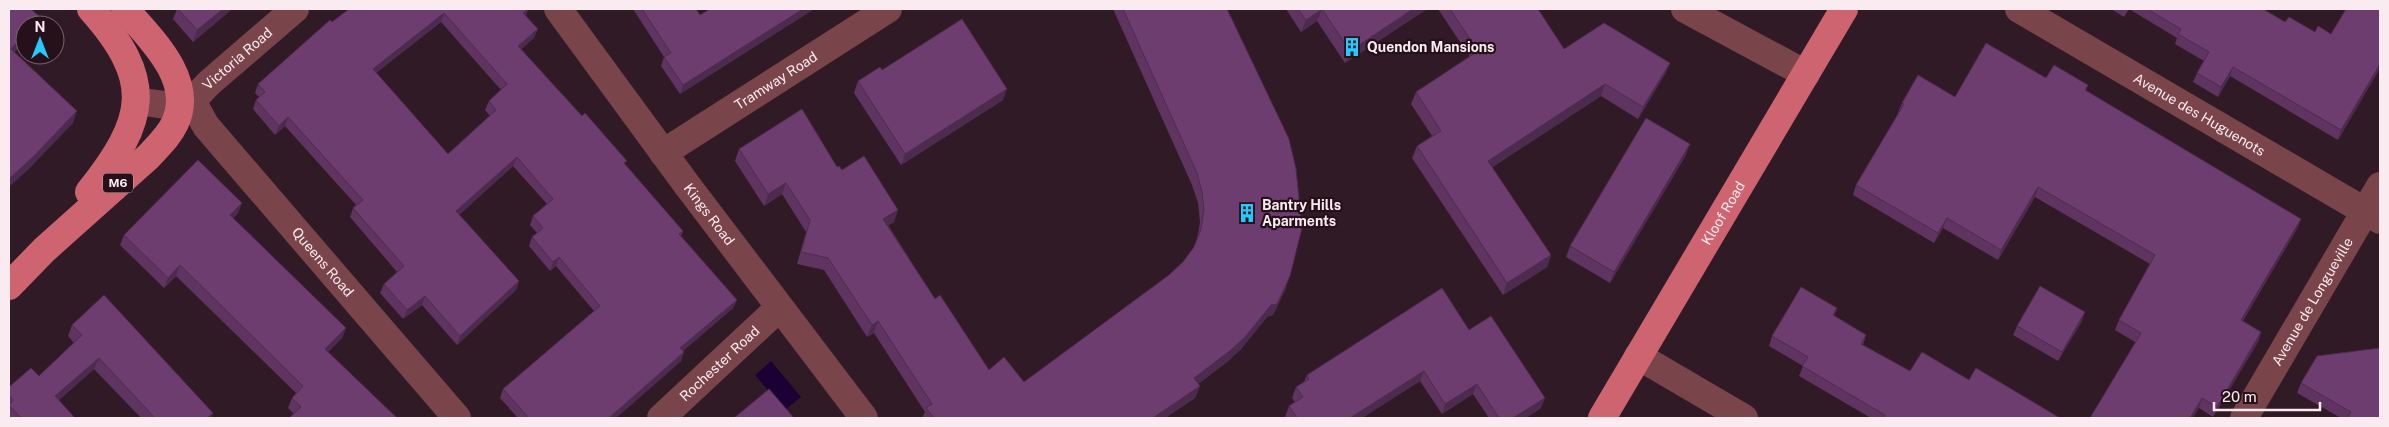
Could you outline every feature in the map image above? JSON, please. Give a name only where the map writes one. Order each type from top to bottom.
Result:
[{"type":"main road","name":"M6","points":[[91,9],[122,48],[134,77],[136,101]]},
{"type":"main road","name":"Queens Road","points":[[125,9],[177,77],[180,94],[186,104]]},
{"type":"main road","name":"Kloof Road","points":[[1602,418],[1844,9]]},
{"type":"main road","name":"Victoria Road","points":[[44,250],[115,158],[127,136],[136,101]]},
{"type":"main road","name":"Victoria Road","points":[[9,286],[44,250],[163,141],[186,104]]},
{"type":"street","name":"Victoria Road","points":[[186,104],[295,9]]},
{"type":"street","name":"Kings Road","points":[[558,9],[663,153],[864,418]]},
{"type":"street","name":"Tramway Road","points":[[663,153],[888,9]]},
{"type":"street","points":[[1685,9],[1806,74]]},
{"type":"street","name":"Avenue des Huguenots","points":[[2019,9],[2373,215]]},
{"type":"street","points":[[136,101],[186,104]]},
{"type":"street","name":"Queens Road","points":[[186,104],[448,415]]},
{"type":"street","name":"Avenue de Longueville","points":[[2244,418],[2373,215],[2380,186]]},
{"type":"street","name":"Rochester Road","points":[[661,418],[779,308]]},
{"type":"street","points":[[1638,356],[1744,418]]},
{"type":"shaded area","points":[[771,361],[801,397],[785,410],[755,375]]},
{"type":"building","points":[[9,9],[31,9],[38,15],[15,15],[15,45],[11,49],[15,53],[15,65],[28,65],[77,111],[9,179]]},
{"type":"building","points":[[178,9],[223,9],[197,30]]},
{"type":"building","points":[[349,9],[528,9],[523,13],[538,29],[518,46],[582,116],[585,113],[627,161],[624,163],[683,231],[679,234],[737,300],[680,348],[684,352],[609,418],[529,418],[503,389],[600,306],[559,257],[553,262],[532,237],[543,228],[533,216],[553,199],[517,157],[456,211],[519,281],[460,336],[425,296],[407,310],[384,284],[404,266],[353,208],[363,200],[288,117],[279,126],[256,100],[265,92],[258,84],[330,20],[332,22]],"holes":[[[444,13],[507,84],[489,101],[496,110],[448,154],[373,69]]]},
{"type":"building","points":[[642,9],[696,9],[700,15],[710,9],[803,9],[683,85],[664,57],[671,53]]},
{"type":"building","points":[[1123,9],[1227,9],[1289,139],[1296,169],[1302,228],[1290,276],[1277,304],[1271,305],[1245,337],[1231,350],[1194,378],[1200,386],[1153,418],[934,418],[926,408],[932,404],[878,321],[872,325],[828,258],[801,252],[810,220],[786,183],[768,194],[739,149],[802,109],[837,167],[839,166],[842,170],[864,156],[898,210],[883,219],[935,299],[940,295],[989,370],[1004,357],[1024,382],[1169,275],[1183,262],[1194,247],[1201,229],[1204,210],[1197,173]]},
{"type":"building","points":[[1298,9],[1322,9],[1306,20]]},
{"type":"building","points":[[1322,9],[1413,9],[1350,51]]},
{"type":"building","points":[[1450,9],[1538,9],[1564,49],[1604,23],[1670,63],[1643,107],[1605,84],[1488,161],[1551,255],[1507,283],[1417,146],[1441,131],[1416,92],[1478,51]]},
{"type":"building","points":[[2147,9],[2263,9],[2285,22],[2289,17],[2315,32],[2318,26],[2331,34],[2346,9],[2380,9],[2380,64],[2341,130],[2233,67],[2221,87],[2197,73],[2209,52],[2178,34],[2181,29]]},
{"type":"building","points":[[962,19],[1007,89],[905,154],[858,81],[880,67],[882,70]]},
{"type":"building","points":[[1986,43],[2046,78],[2054,65],[2088,85],[2085,90],[2301,219],[2241,320],[2261,332],[2217,407],[2202,398],[2190,418],[2090,418],[2141,333],[2119,320],[2155,255],[2038,187],[2001,250],[1947,218],[1938,233],[1856,185],[1904,104],[1902,103],[1918,75],[1955,97]]},
{"type":"building","points":[[1646,118],[1690,144],[1614,272],[1570,246]]},
{"type":"building","points":[[198,160],[242,203],[230,215],[346,328],[325,349],[397,418],[289,418],[301,407],[292,398],[303,386],[180,265],[168,278],[124,235]]},
{"type":"building","points":[[2040,286],[2085,312],[2062,352],[2017,326]]},
{"type":"building","points":[[1801,287],[1837,308],[1833,315],[1866,335],[1861,344],[1910,371],[1922,352],[1969,380],[1976,368],[2060,418],[1883,418],[1885,415],[1802,366],[1808,357],[1772,336]]},
{"type":"building","points":[[1442,288],[1469,330],[1491,316],[1545,398],[1513,418],[1499,418],[1477,384],[1445,404],[1424,371],[1350,418],[1297,418],[1289,406],[1303,397],[1296,387],[1309,379],[1307,375]]},
{"type":"building","points":[[104,295],[213,413],[207,418],[155,418],[99,358],[55,396],[75,418],[21,418],[9,405],[13,400],[9,395],[9,387],[31,368],[39,376],[82,335],[72,325]]},
{"type":"building","points":[[2380,348],[2380,418],[2347,418],[2351,412],[2301,383],[2317,356]]},
{"type":"building","points":[[769,389],[794,418],[734,418]]},
{"type":"place","name":"Quendon Mansions","points":[[1352,47]]},
{"type":"place","name":"Bantry Hills Aparments","points":[[1247,213]]}]
